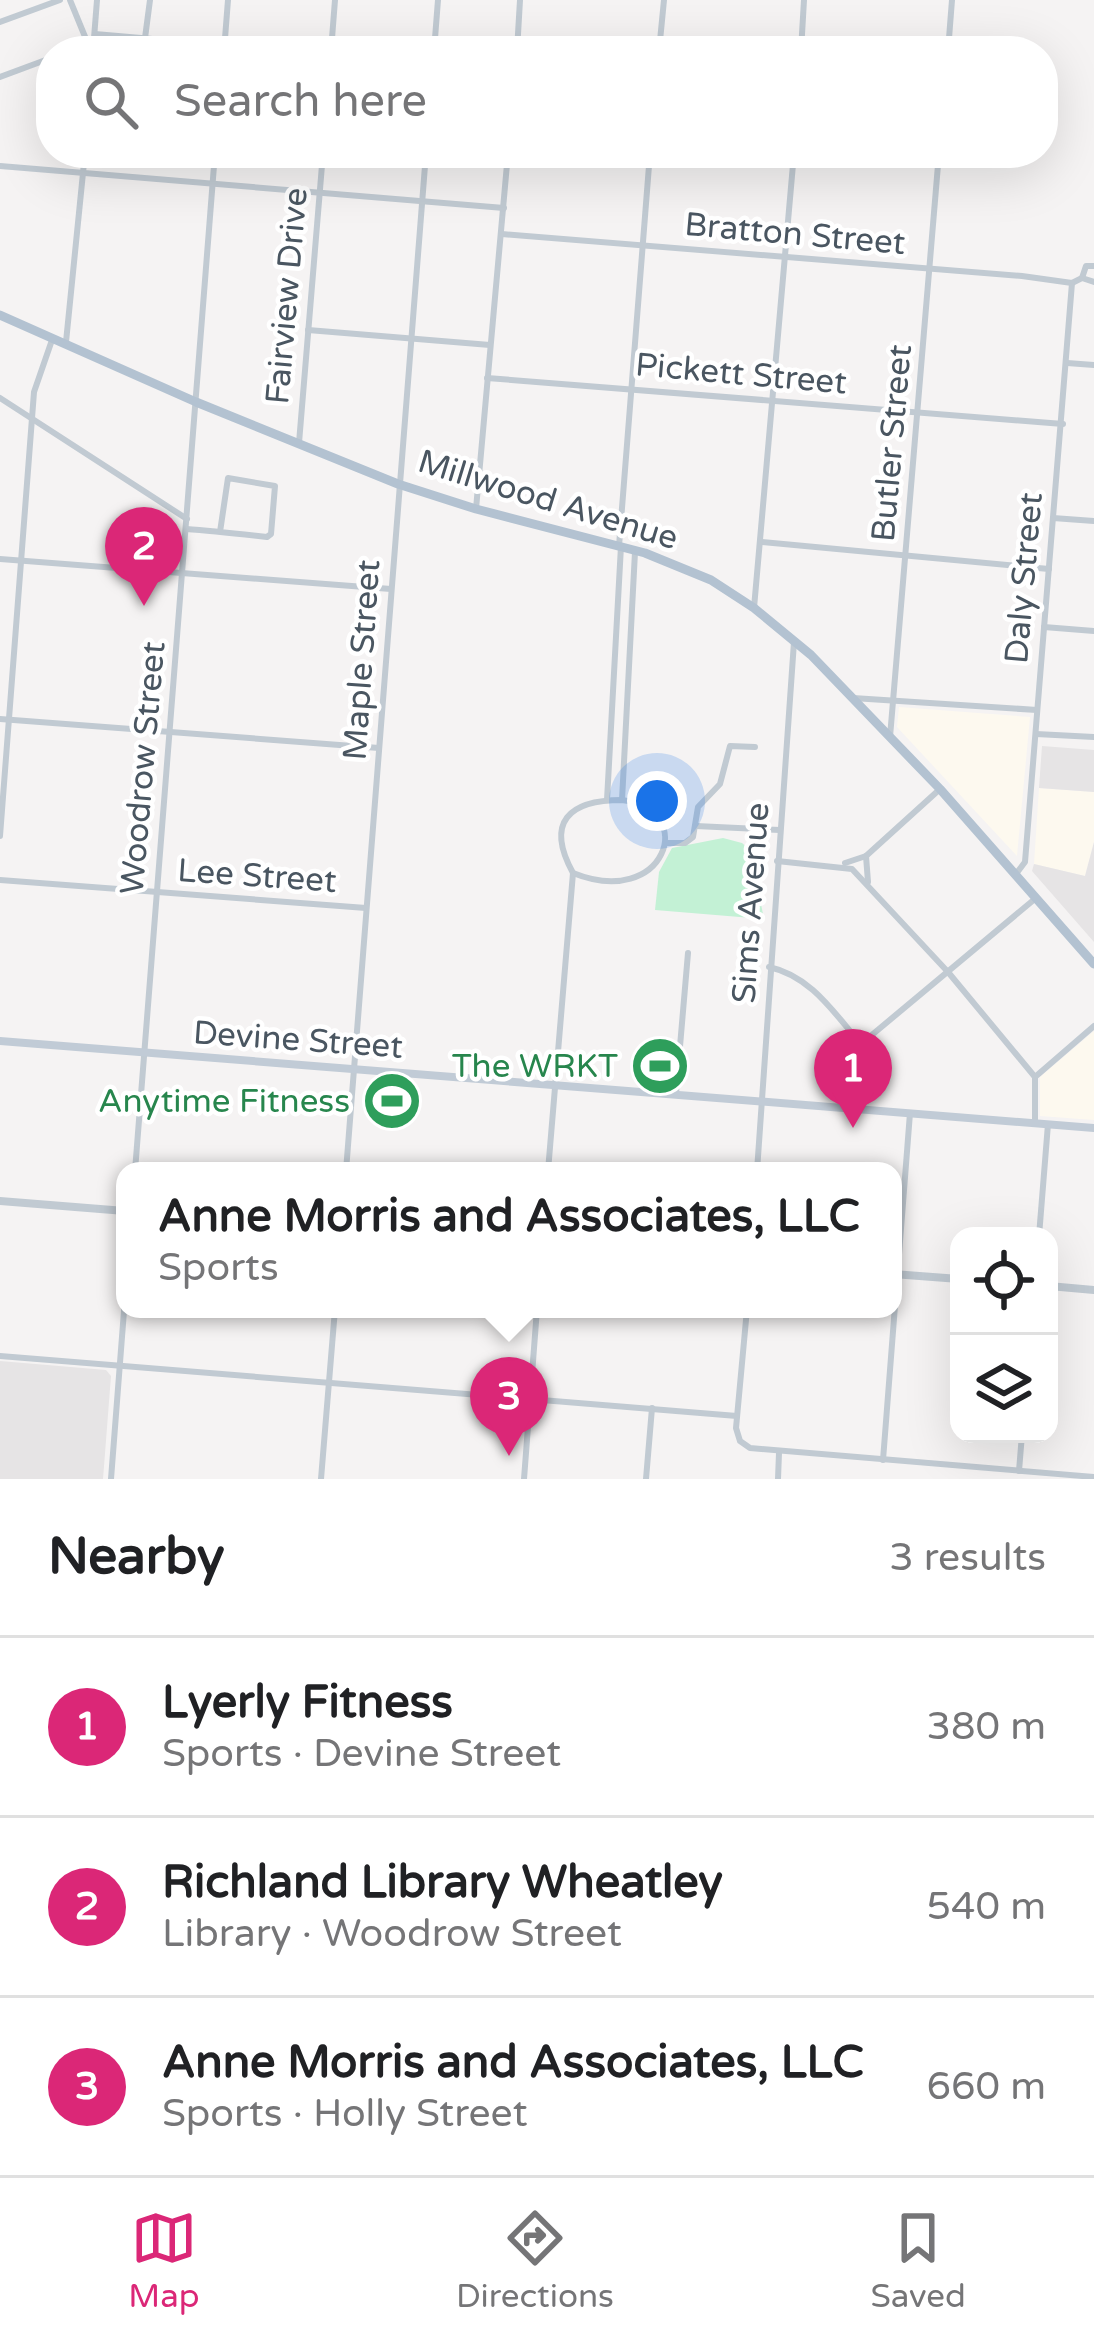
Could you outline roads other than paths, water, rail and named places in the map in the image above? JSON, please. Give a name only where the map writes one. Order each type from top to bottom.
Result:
[{"type":"main road","name":"Millwood Avenue","points":[[0,315],[398,484],[635,550],[711,580],[794,639],[853,698],[1094,964]]},
{"type":"main road","name":"Devine Street","points":[[0,1041],[1094,1128]]},
{"type":"street","points":[[0,22],[60,0]]},
{"type":"street","points":[[70,0],[89,36]]},
{"type":"street","points":[[94,36],[98,0]]},
{"type":"street","points":[[145,36],[150,0]]},
{"type":"street","points":[[225,36],[228,0]]},
{"type":"street","points":[[332,36],[335,0]]},
{"type":"street","points":[[435,36],[438,0]]},
{"type":"street","points":[[518,36],[520,0]]},
{"type":"street","points":[[660,36],[664,0]]},
{"type":"street","points":[[802,36],[804,0]]},
{"type":"street","points":[[949,36],[952,0]]},
{"type":"street","points":[[0,77],[36,64]]},
{"type":"street","points":[[0,166],[504,208]]},
{"type":"street","points":[[66,346],[84,168]]},
{"type":"street","name":"Woodrow Street","points":[[136,1162],[214,168]]},
{"type":"street","name":"Fairview Drive","points":[[298,443],[321,168]]},
{"type":"street","name":"Maple Street","points":[[347,1162],[425,168]]},
{"type":"street","points":[[476,509],[507,168]]},
{"type":"street","points":[[607,800],[630,388],[649,168]]},
{"type":"street","points":[[754,608],[793,168]]},
{"type":"street","name":"Butler Street","points":[[890,737],[939,168]]},
{"type":"street","name":"Bratton Street","points":[[502,235],[1072,283]]},
{"type":"street","points":[[1072,283],[1082,278],[1086,266],[1094,266]]},
{"type":"street","points":[[1082,278],[1094,282]]},
{"type":"street","name":"Daly Street","points":[[1016,874],[1025,862],[1072,283]]},
{"type":"street","points":[[308,330],[490,345]]},
{"type":"street","points":[[0,836],[4,719],[22,561],[31,418],[34,392],[52,339]]},
{"type":"street","points":[[1066,363],[1094,365]]},
{"type":"street","name":"Pickett Street","points":[[487,378],[1063,424]]},
{"type":"street","points":[[0,398],[187,519]]},
{"type":"street","points":[[186,529],[267,537],[275,486],[228,478],[220,532]]},
{"type":"street","points":[[1053,518],[1094,521]]},
{"type":"street","points":[[762,542],[1049,569]]},
{"type":"street","points":[[622,800],[635,550]]},
{"type":"street","points":[[0,559],[392,589]]},
{"type":"street","points":[[1044,627],[1094,631]]},
{"type":"street","name":"Sims Avenue","points":[[758,1162],[794,639]]},
{"type":"street","points":[[853,698],[1037,710]]},
{"type":"street","points":[[4,719],[379,748]]},
{"type":"street","points":[[1036,734],[1094,737]]},
{"type":"street","points":[[665,843],[685,843],[693,837],[698,806],[720,784],[730,746],[755,746]]},
{"type":"street","points":[[836,864],[866,856],[940,790]]},
{"type":"street","points":[[549,1162],[573,873],[560,838],[566,818],[578,805],[622,800],[653,813],[665,843],[652,870],[632,880],[573,873]]},
{"type":"street","points":[[696,826],[779,830]]},
{"type":"street","points":[[866,856],[869,886]]},
{"type":"street","points":[[777,861],[836,864],[852,869],[869,886],[1035,1077],[1035,1123]]},
{"type":"street","name":"Lee Street","points":[[0,880],[366,908]]},
{"type":"street","points":[[769,967],[796,976],[861,1043],[1036,898]]},
{"type":"street","points":[[676,1093],[688,953]]},
{"type":"street","points":[[1035,1077],[1094,1027]]},
{"type":"street","points":[[902,1199],[910,1113]]},
{"type":"street","points":[[1040,1227],[1048,1124]]},
{"type":"street","points":[[0,1201],[116,1210]]},
{"type":"street","points":[[902,1275],[950,1278]]},
{"type":"street","points":[[1058,1287],[1094,1290]]},
{"type":"street","points":[[111,1479],[123,1318]]},
{"type":"street","points":[[321,1479],[334,1318]]},
{"type":"street","points":[[524,1479],[535,1318]]},
{"type":"street","points":[[746,1318],[737,1416],[737,1435],[745,1445],[1094,1477]]},
{"type":"street","points":[[883,1460],[892,1318]]},
{"type":"street","points":[[0,1356],[737,1416]]},
{"type":"street","points":[[646,1479],[652,1408]]},
{"type":"street","points":[[1019,1471],[1021,1443]]},
{"type":"street","points":[[778,1479],[779,1451]]},
{"type":"street","points":[[948,1479],[949,1465]]},
{"type":"place","name":"Richland Library Wheatley","points":[[144,606]]},
{"type":"place","name":"The WRKT","points":[[660,1066]]},
{"type":"place","name":"Anytime Fitness","points":[[392,1101]]},
{"type":"place","name":"Lyerly Fitness","points":[[853,1128]]},
{"type":"place","name":"Anne Morris and Associates, LLC","points":[[509,1456]]}]
